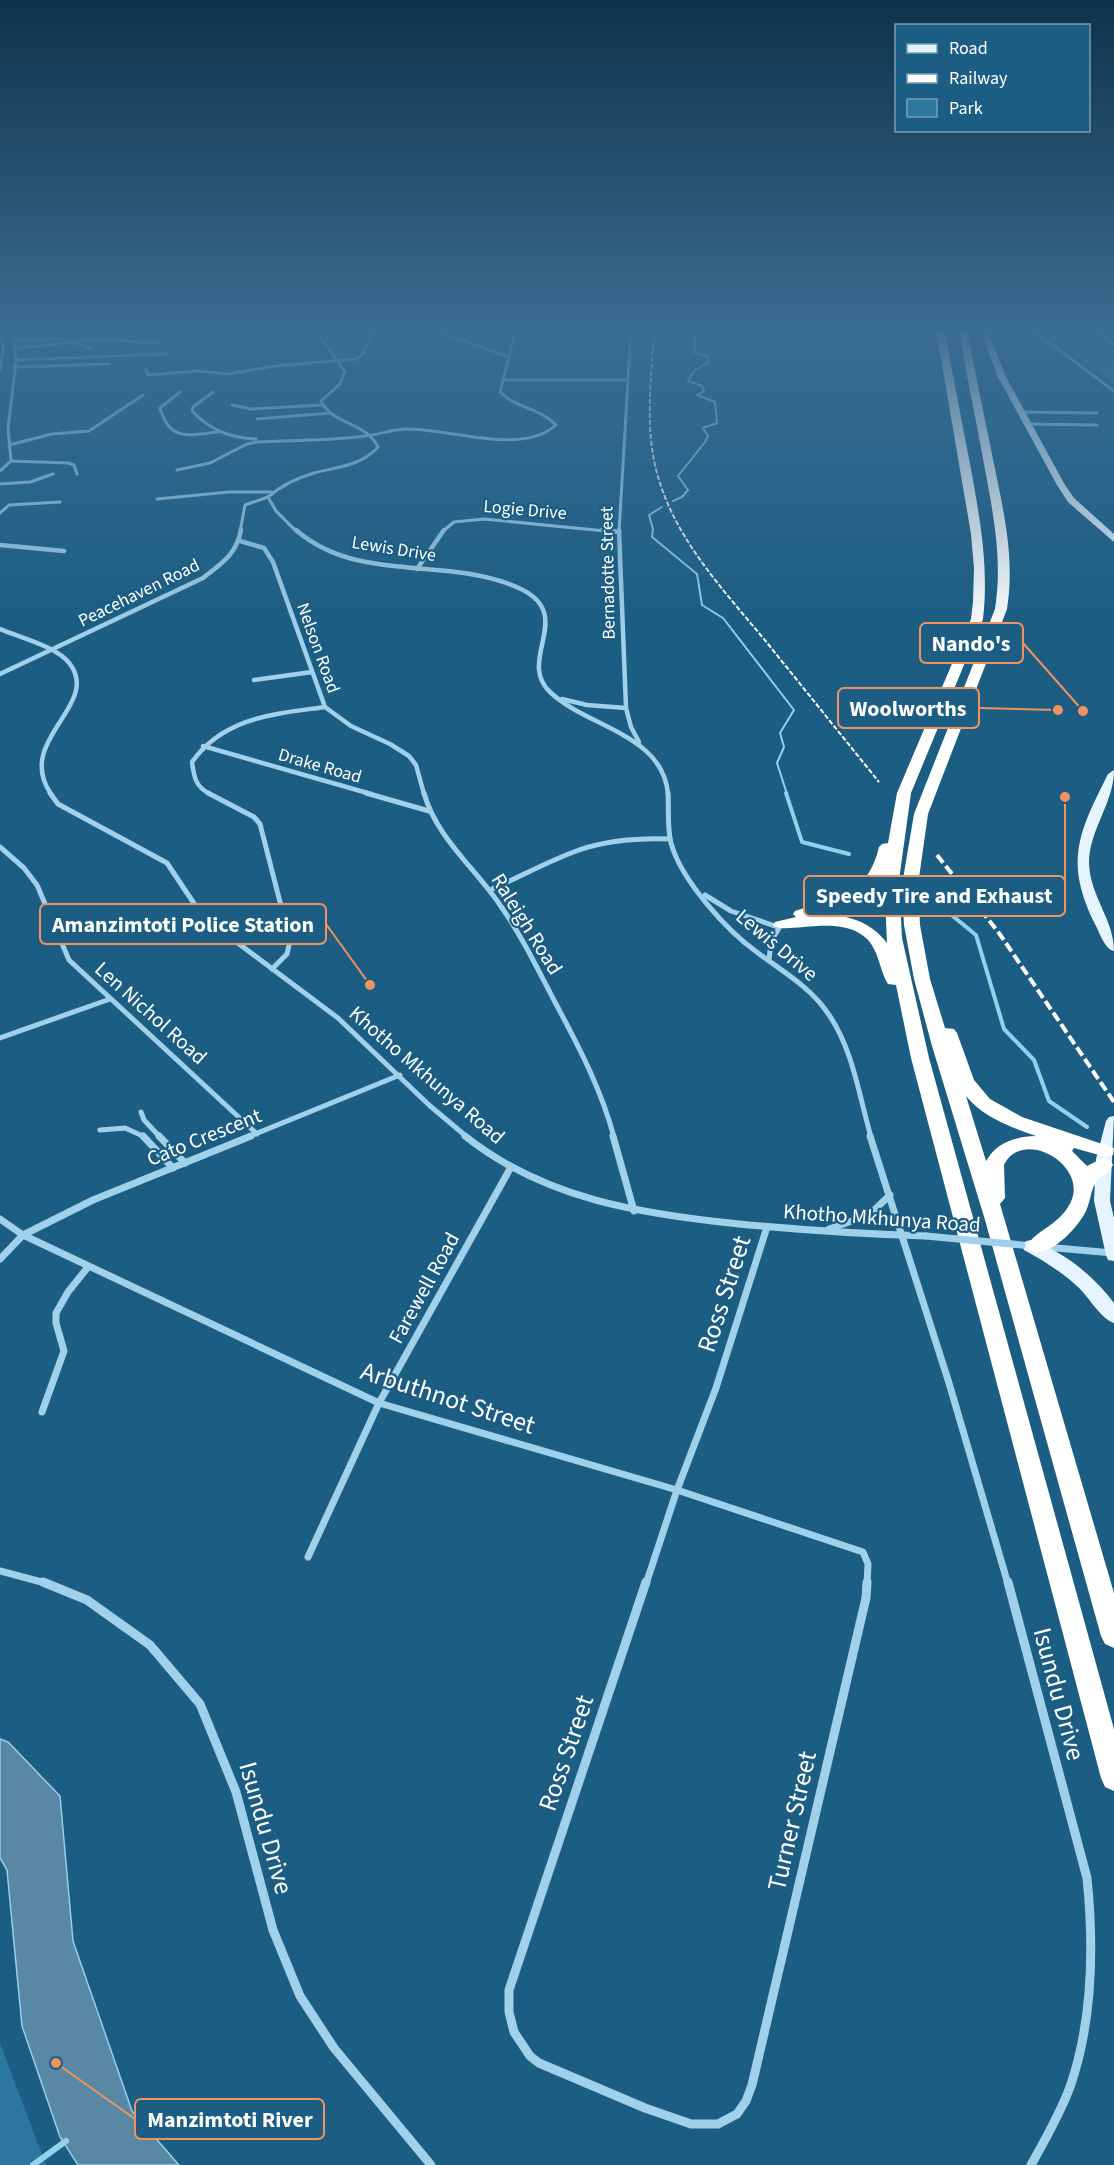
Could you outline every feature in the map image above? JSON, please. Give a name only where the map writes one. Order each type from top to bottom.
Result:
[{"type":"highway","points":[[780,926],[791,919],[857,893],[871,883],[880,870],[900,807],[977,619],[981,594],[981,570],[958,430]]},
{"type":"highway","points":[[983,430],[1001,524],[1006,558],[1006,585],[1001,609],[921,814],[910,885],[915,944],[922,979],[941,1046],[995,1220],[1114,1636]]},
{"type":"highway","points":[[900,807],[891,880],[893,927],[911,1023],[1114,1778]]},
{"type":"highway","points":[[780,926],[813,919],[840,920],[852,924],[871,936],[879,945],[911,1023]]},
{"type":"highway","points":[[915,944],[968,1085],[976,1097],[1016,1121],[1107,1146]]},
{"type":"highway","points":[[995,1220],[996,1161],[1008,1148],[1033,1144],[1107,1146]]},
{"type":"highway","points":[[1033,1144],[1053,1149],[1069,1158],[1080,1172],[1085,1185]]},
{"type":"highway","points":[[1029,1246],[1058,1233],[1074,1215],[1082,1200],[1085,1185],[1107,1146]]},
{"type":"main road","points":[[1030,430],[1071,500],[1114,539]]},
{"type":"main road","points":[[1114,774],[1111,789],[1085,843],[1083,866],[1096,909],[1114,947]]},
{"type":"main road","points":[[1107,1146],[1102,1200],[1114,1254]]},
{"type":"main road","points":[[1029,1246],[1056,1260],[1084,1280],[1114,1316]]},
{"type":"street","points":[[8,430],[11,461]]},
{"type":"street","points":[[9,445],[52,434],[90,430]]},
{"type":"street","points":[[170,430],[176,434],[217,432]]},
{"type":"street","points":[[215,430],[229,437],[265,439],[367,432]]},
{"type":"street","points":[[240,541],[245,505],[268,497],[272,492],[291,482],[369,457],[378,447],[373,435],[363,430]]},
{"type":"street","points":[[177,470],[210,464],[251,443],[373,435],[387,430]]},
{"type":"street","points":[[421,430],[506,439],[535,437],[554,430]]},
{"type":"street","name":"Bernadotte Street","points":[[625,430],[619,532],[626,708],[631,727],[639,742]]},
{"type":"street","points":[[0,471],[11,461],[68,463],[74,465],[76,474]]},
{"type":"street","points":[[0,484],[30,483],[53,474]]},
{"type":"street","points":[[157,499],[204,493],[272,492]]},
{"type":"street","name":"Lewis Drive","points":[[268,497],[270,504],[289,525],[327,550],[363,562],[496,580],[536,599],[542,606],[547,624],[537,663],[540,680],[548,690],[568,706],[639,742],[663,769],[668,782],[670,839],[682,868],[726,926],[812,996],[835,1024],[846,1051],[903,1235]]},
{"type":"street","points":[[0,513],[9,505],[60,502]]},
{"type":"street","name":"Logie Drive","points":[[417,569],[447,527],[462,519],[490,519],[619,532]]},
{"type":"street","name":"Peacehaven Road","points":[[49,651],[193,584],[226,560],[240,541]]},
{"type":"street","name":"Nelson Road","points":[[203,746],[225,730],[240,723],[286,712],[325,707],[268,552],[257,545],[240,541]]},
{"type":"street","points":[[0,545],[64,551]]},
{"type":"street","name":"Khotho Mkhunya Road","points":[[0,629],[49,651],[69,663],[78,681],[73,699],[38,755],[36,767],[43,788],[58,804],[167,863],[208,922],[307,992],[469,1140],[511,1167],[559,1189],[596,1202],[634,1211],[767,1227],[926,1236],[1114,1254]]},
{"type":"street","points":[[0,674],[49,651]]},
{"type":"street","points":[[254,680],[312,672]]},
{"type":"street","points":[[559,697],[586,705],[626,708]]},
{"type":"street","name":"Raleigh Road","points":[[325,707],[351,726],[390,744],[409,756],[416,765],[429,811],[451,844],[490,890],[518,931],[593,1075],[609,1120],[634,1211]]},
{"type":"street","points":[[203,746],[192,762],[192,774],[197,785],[211,796],[254,817],[264,834],[290,941],[287,954],[272,969]]},
{"type":"street","name":"Drake Road","points":[[203,746],[429,811]]},
{"type":"street","points":[[490,890],[578,850],[604,843],[634,839],[670,839]]},
{"type":"street","name":"Len Nichol Road","points":[[0,847],[20,863],[36,884],[59,944],[69,960],[257,1134]]},
{"type":"street","points":[[694,884],[723,908],[739,916],[780,926],[771,941],[769,960]]},
{"type":"street","points":[[0,1038],[110,999]]},
{"type":"street","name":"Cato Crescent","points":[[0,1259],[23,1235],[93,1200],[400,1076]]},
{"type":"street","points":[[141,1112],[144,1120],[185,1163]]},
{"type":"street","points":[[100,1130],[125,1126],[134,1128],[173,1168]]},
{"type":"street","name":"Farewell Road","points":[[308,1557],[379,1403],[511,1167]]},
{"type":"street","points":[[826,1230],[869,1215],[890,1195]]},
{"type":"street","name":"Arbuthnot Street","points":[[0,1219],[23,1235],[88,1267],[379,1403],[677,1490],[841,1543],[863,1552],[866,1557]]},
{"type":"street","name":"Ross Street","points":[[749,2094],[741,2109],[724,2122],[710,2126],[682,2121],[539,2063],[519,2046],[510,2021],[509,1990],[677,1490],[716,1388],[767,1227]]},
{"type":"street","name":"Isundu Drive","points":[[903,1235],[963,1428],[1078,1846],[1090,1904],[1091,1960],[1082,2040],[1074,2075],[1056,2119],[1031,2165]]},
{"type":"street","points":[[42,1412],[64,1351],[64,1343],[55,1316],[68,1292],[88,1267]]},
{"type":"street","name":"Turner Street","points":[[749,2094],[769,2020],[866,1598],[869,1573],[866,1557]]},
{"type":"street","name":"Isundu Drive","points":[[0,1570],[54,1585],[87,1600],[110,1615],[150,1645],[200,1704],[236,1792],[273,1930],[300,1996],[334,2048],[431,2165]]},
{"type":"green space","points":[[0,2043],[46,2165],[0,2165]]},
{"type":"shaded area","points":[[0,1739],[8,1742],[60,1796],[73,1941],[132,2111],[179,2165],[78,2165],[60,2137],[22,2026],[7,1870],[0,1858]]},
{"type":"waterway","points":[[673,501],[682,497],[688,490],[678,476],[705,442],[708,436],[704,430]]},
{"type":"waterway","points":[[662,507],[649,515],[653,529],[652,537],[697,574],[702,605],[723,618],[794,710],[780,733],[784,747],[777,763],[787,794]]},
{"type":"waterway","points":[[786,793],[802,842],[849,854]]},
{"type":"waterway","points":[[938,904],[976,935],[1004,1029],[1034,1060],[1049,1101],[1087,1127]]},
{"type":"waterway","points":[[33,2165],[66,2141]]},
{"type":"railway","points":[[650,430],[655,465],[663,491],[686,538],[717,582],[879,782]]},
{"type":"railway","points":[[937,855],[999,933],[1114,1102]]},
{"type":"place","name":"Woolworths","points":[[1058,710]]},
{"type":"place","name":"Nando's","points":[[1083,711]]},
{"type":"place","name":"Speedy Tire and Exhaust","points":[[1065,797]]},
{"type":"place","name":"Amanzimtoti Police Station","points":[[370,985]]},
{"type":"place","name":"Manzimtoti River","points":[[56,2063]]}]
